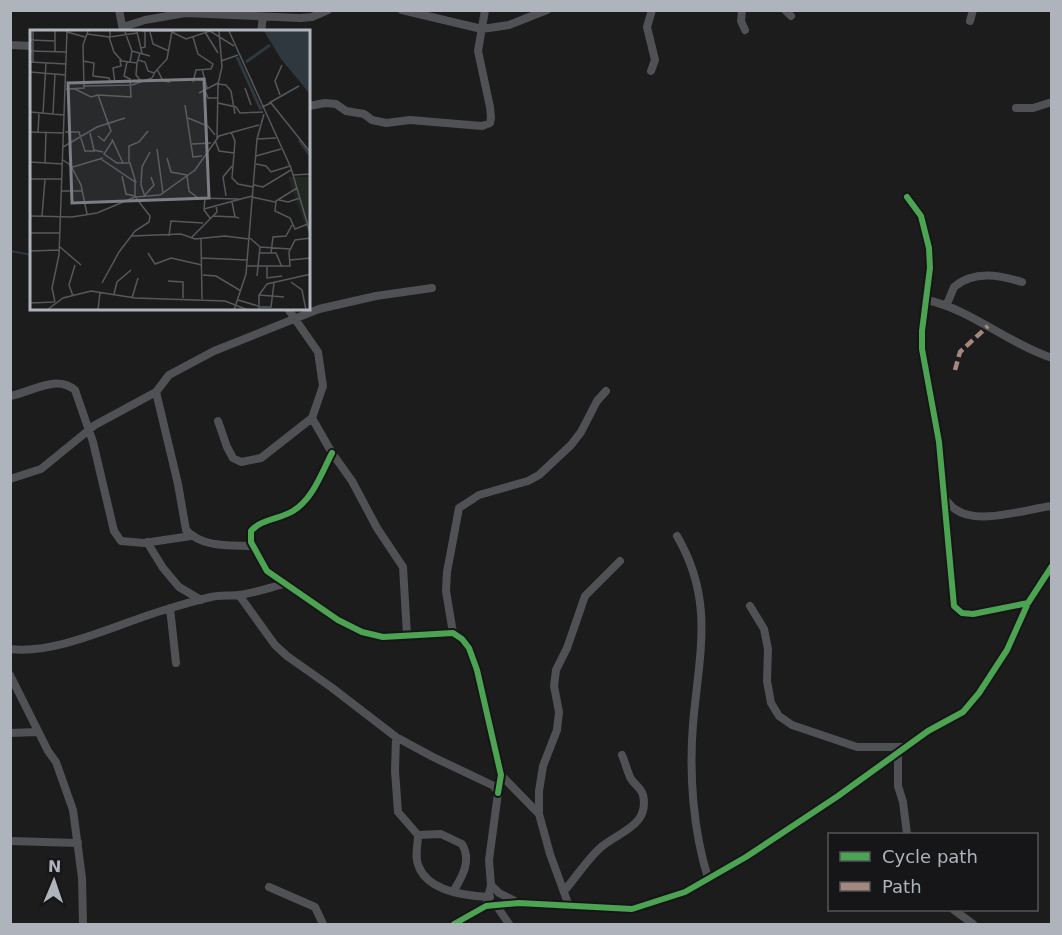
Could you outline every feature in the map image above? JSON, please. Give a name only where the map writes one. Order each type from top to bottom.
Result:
[{"type":"street","points":[[119,10],[123,29],[145,20],[184,13],[312,17],[328,10]]},
{"type":"street","points":[[402,10],[482,29],[509,25],[547,10]]},
{"type":"street","points":[[310,106],[336,104],[346,111],[364,114],[372,120],[386,123],[410,120],[482,126],[490,123],[490,107],[479,60],[485,10]]},
{"type":"street","points":[[651,71],[656,60],[647,27],[652,10]]},
{"type":"street","points":[[742,10],[741,21],[745,30]]},
{"type":"street","points":[[970,21],[973,10]]},
{"type":"street","points":[[261,30],[263,17]]},
{"type":"street","points":[[10,45],[30,46]]},
{"type":"street","points":[[1016,108],[1033,108],[1052,102]]},
{"type":"street","points":[[908,197],[921,216],[929,248],[922,349],[937,430],[954,606],[962,613],[973,614],[1028,603]]},
{"type":"street","points":[[947,304],[954,287],[968,279],[997,274],[1022,282]]},
{"type":"street","points":[[10,479],[41,469],[88,430],[114,413],[156,392],[169,375],[194,360],[294,318],[342,303],[432,288]]},
{"type":"street","points":[[927,300],[947,304],[983,322],[1014,342],[1052,358]]},
{"type":"street","points":[[218,421],[233,458],[241,462],[261,458],[312,418],[323,386],[318,352],[289,310]]},
{"type":"street","points":[[10,396],[48,384],[60,383],[75,390],[116,536],[121,541],[147,542],[191,536]]},
{"type":"street","points":[[453,633],[446,591],[447,572],[459,508],[479,495],[528,482],[539,476],[571,445],[581,432],[597,401],[606,391]]},
{"type":"street","points":[[156,392],[178,484],[186,530],[199,540],[215,544],[252,546]]},
{"type":"street","points":[[312,418],[332,453],[352,481],[377,528],[403,567],[407,635]]},
{"type":"street","points":[[332,453],[313,490],[299,507],[251,531],[252,546],[267,571],[338,620],[362,632],[383,637],[453,633],[469,648],[477,670],[501,775],[489,860],[490,897],[486,906]]},
{"type":"street","points":[[945,499],[956,511],[975,516],[995,516],[1052,506]]},
{"type":"street","points":[[677,536],[686,550],[699,588],[702,647],[693,726],[693,783],[700,854],[708,879]]},
{"type":"street","points":[[147,542],[163,568],[179,587],[201,600]]},
{"type":"street","points":[[569,906],[550,854],[539,814],[539,791],[543,766],[557,730],[559,712],[554,686],[556,670],[567,648],[585,596],[620,561]]},
{"type":"street","points":[[454,924],[486,906],[519,903],[632,909],[685,892],[746,857],[898,752],[963,712],[979,693],[1007,650],[1028,603],[1052,566]]},
{"type":"street","points":[[10,649],[38,649],[57,645],[170,608],[213,597],[239,595],[284,584]]},
{"type":"street","points":[[239,595],[275,645],[287,656],[396,737],[489,783],[498,793]]},
{"type":"street","points":[[750,606],[765,629],[768,650],[767,681],[771,703],[779,716],[792,725],[857,747],[906,747]]},
{"type":"street","points":[[170,608],[176,663]]},
{"type":"street","points":[[10,675],[38,732],[56,762],[69,796],[77,825],[83,924]]},
{"type":"street","points":[[10,733],[38,732]]},
{"type":"street","points":[[396,737],[395,771],[398,812],[418,835],[417,859],[422,874],[433,884],[453,892],[490,897]]},
{"type":"street","points":[[898,752],[898,786],[903,802],[907,833]]},
{"type":"street","points":[[564,890],[601,847],[633,827],[640,818],[644,808],[643,794],[631,779],[622,755]]},
{"type":"street","points":[[501,775],[539,814]]},
{"type":"street","points":[[418,835],[441,834],[462,844],[467,860],[465,872],[453,892]]},
{"type":"street","points":[[10,841],[78,843]]},
{"type":"street","points":[[491,885],[507,899],[519,903]]},
{"type":"street","points":[[269,887],[315,907],[323,924]]},
{"type":"street","points":[[496,905],[509,924]]},
{"type":"street","points":[[957,911],[973,924]]},
{"type":"waterway","points":[[10,251],[30,255]]},
{"type":"marked path","points":[[955,370],[960,352],[988,326]]},
{"type":"cycle path","points":[[907,197],[921,216],[929,248],[930,268],[922,349],[939,442],[954,606],[962,613],[973,614],[1028,603]]},
{"type":"cycle path","points":[[332,453],[306,500],[293,511],[255,527],[251,531],[251,542],[267,571],[338,620],[362,632],[383,637],[453,633],[462,639],[469,648],[477,670],[501,775],[498,793]]},
{"type":"cycle path","points":[[454,924],[486,906],[519,903],[632,909],[685,892],[746,857],[838,796],[928,731],[963,712],[979,693],[1007,650],[1028,603],[1052,566]]}]
